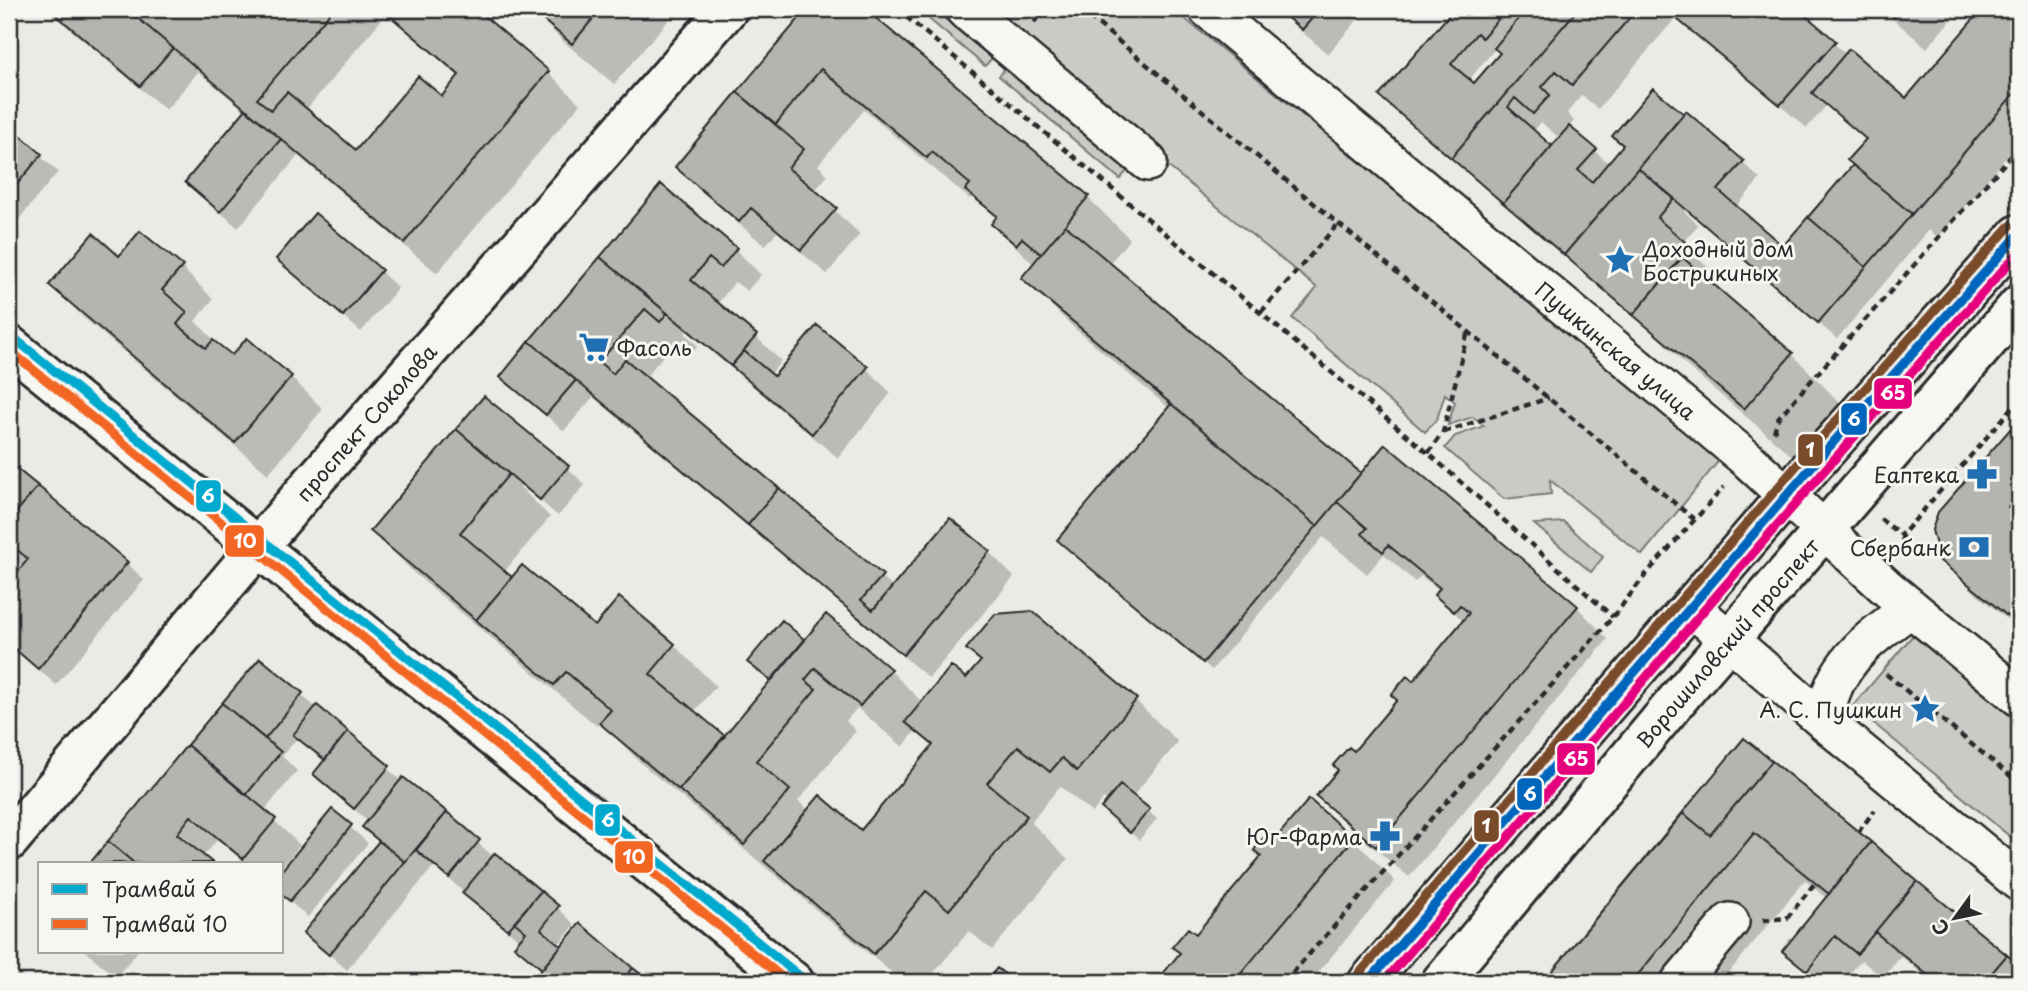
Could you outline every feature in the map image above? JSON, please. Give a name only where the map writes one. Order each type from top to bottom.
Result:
[{"type":"main road","name":"проспект Соколова","points":[[9,841],[312,483],[728,9]]},
{"type":"main road","points":[[1368,982],[1813,465],[2019,234]]},
{"type":"main road","name":"Ворошиловский проспект","points":[[1441,982],[1727,640],[2019,305]]},
{"type":"main road","points":[[9,345],[794,982]]},
{"type":"street","points":[[964,9],[1148,162]]},
{"type":"street","name":"Пушкинская улица","points":[[1208,9],[1748,460],[1911,608],[2019,697]]},
{"type":"street","points":[[1691,607],[1727,640],[2019,882]]},
{"type":"street","points":[[1826,723],[1830,696],[1858,650],[1911,608]]},
{"type":"street","points":[[1680,982],[1730,922]]},
{"type":"path","points":[[897,9],[1428,453],[1613,617]]},
{"type":"path","points":[[1080,9],[1695,520]]},
{"type":"path","points":[[1284,982],[1613,617],[1647,573],[1774,432],[1778,418],[2019,147]]},
{"type":"path","points":[[1261,312],[1338,224]]},
{"type":"path","points":[[1428,453],[1443,432],[1468,331]]},
{"type":"path","points":[[1443,432],[1549,398]]},
{"type":"path","points":[[1902,535],[2019,400]]},
{"type":"path","points":[[1774,432],[1813,465]]},
{"type":"path","points":[[1858,650],[2019,783]]},
{"type":"path","points":[[1857,832],[1875,810]]},
{"type":"path","points":[[1730,922],[1787,918],[1815,883]]},
{"type":"shaded area","points":[[917,9],[933,9],[992,58],[985,66]]},
{"type":"shaded area","points":[[975,9],[1173,9],[1721,458],[1642,555],[1550,480],[1551,494],[1504,499],[1445,448],[1455,436],[1484,426],[1473,417],[1448,425],[1455,402],[1445,394],[1437,419],[1425,432],[1292,318],[1317,288]]},
{"type":"shaded area","points":[[1006,67],[1128,170],[1120,179],[999,76]]},
{"type":"shaded area","points":[[1564,522],[1603,557],[1591,572],[1534,524]]},
{"type":"shaded area","points":[[1913,635],[2019,723],[2019,844],[1853,706]]},
{"type":"building","points":[[49,9],[127,9],[173,48],[140,86]]},
{"type":"building","points":[[127,9],[333,9],[257,99],[271,110],[287,92],[356,150],[418,76],[442,96],[459,75],[382,9],[476,9],[549,71],[404,243]]},
{"type":"building","points":[[530,9],[601,9],[572,44]]},
{"type":"building","points":[[807,9],[865,9],[1089,196],[1041,254],[1022,238],[1016,245],[991,224],[997,216],[965,190],[970,184],[932,152],[927,158],[821,69],[776,124],[737,92]]},
{"type":"building","points":[[1277,9],[1320,9],[1302,30]]},
{"type":"building","points":[[1454,9],[1507,9],[1482,38],[1477,33],[1451,64],[1474,83],[1500,53],[1494,48],[1524,12],[1532,19],[1542,9],[1578,9],[1451,158],[1379,96]]},
{"type":"building","points":[[1578,9],[1637,9],[1572,85],[1556,71],[1542,87],[1550,95],[1533,114],[1515,98],[1508,107],[1552,146],[1503,203],[1451,158]]},
{"type":"building","points":[[1665,9],[1798,9],[1836,41],[1780,105]]},
{"type":"building","points":[[1884,9],[1901,9],[1894,17]]},
{"type":"building","points":[[1982,9],[2016,9],[2019,12],[2019,88],[1912,214],[1847,160],[1866,139],[1812,93],[1849,49],[1906,98]]},
{"type":"building","points":[[1653,88],[1684,114],[1564,255],[1503,203],[1569,126],[1597,149],[1578,170],[1592,182],[1623,145],[1612,136]]},
{"type":"building","points":[[737,92],[804,149],[788,168],[837,208],[801,250],[751,208],[739,222],[675,167]]},
{"type":"building","points":[[246,109],[281,139],[220,212],[185,182]]},
{"type":"building","points":[[1686,111],[1744,161],[1718,190],[1783,246],[1808,217],[1866,267],[1818,323],[1638,168]]},
{"type":"building","points":[[13,129],[42,154],[9,194],[9,134]]},
{"type":"building","points":[[13,129],[42,154],[9,194],[9,134]]},
{"type":"building","points":[[1853,165],[1912,214],[1866,267],[1808,217]]},
{"type":"building","points":[[1638,168],[1674,198],[1657,218],[1691,247],[1633,315],[1564,255]]},
{"type":"building","points":[[661,184],[737,248],[721,268],[709,258],[691,280],[757,335],[731,366],[600,257]]},
{"type":"building","points":[[315,213],[382,270],[343,316],[276,259]]},
{"type":"building","points":[[1065,225],[1361,473],[1203,663],[1057,540],[1171,404],[1021,278]]},
{"type":"building","points":[[1065,225],[1361,473],[1317,526],[1021,278]]},
{"type":"building","points":[[140,231],[183,266],[162,290],[187,312],[177,324],[206,348],[213,340],[232,355],[247,338],[292,376],[235,443],[49,285],[93,233],[119,256]]},
{"type":"building","points":[[600,257],[667,313],[660,322],[645,309],[599,362],[613,374],[625,359],[779,488],[748,525],[529,341]]},
{"type":"building","points":[[1682,257],[1793,353],[1744,409],[1633,315]]},
{"type":"building","points":[[817,325],[868,367],[812,434],[731,366],[744,351],[774,376]]},
{"type":"building","points":[[529,341],[576,380],[546,415],[500,377]]},
{"type":"building","points":[[484,396],[569,466],[540,500],[456,429]]},
{"type":"building","points":[[2019,419],[2019,493],[2008,507],[2019,516],[2019,609],[2011,619],[1940,561],[1932,530],[1938,512]]},
{"type":"building","points":[[456,429],[509,474],[460,533],[512,577],[476,620],[370,531]]},
{"type":"building","points":[[1385,444],[1578,606],[1376,847],[1316,796],[1338,770],[1333,765],[1349,747],[1354,751],[1397,700],[1391,695],[1407,676],[1413,681],[1469,613],[1460,605],[1454,612],[1434,595],[1440,588],[1388,545],[1383,552],[1362,534],[1367,528],[1337,502]]},
{"type":"building","points":[[11,464],[38,486],[9,521],[9,466]]},
{"type":"building","points":[[38,486],[128,562],[38,669],[9,644],[9,582],[28,559],[13,546],[9,551],[9,521]]},
{"type":"building","points":[[779,488],[883,575],[861,600],[873,610],[950,518],[990,551],[903,655],[748,525]]},
{"type":"building","points":[[522,565],[595,626],[619,597],[675,644],[650,674],[725,736],[679,790],[599,723],[611,710],[566,672],[554,685],[476,620]]},
{"type":"building","points":[[2019,609],[2019,625],[2011,619]]},
{"type":"building","points":[[1032,611],[1137,699],[1077,771],[1062,758],[1050,772],[1018,746],[987,783],[1027,816],[949,910],[926,891],[874,954],[764,861],[820,795],[861,830],[933,745],[905,722],[951,666],[966,678],[981,661],[966,649],[995,614]]},
{"type":"building","points":[[826,614],[891,669],[860,706],[815,668],[805,680],[816,689],[756,761],[790,790],[744,845],[679,790]]},
{"type":"building","points":[[782,620],[805,640],[771,681],[747,662]]},
{"type":"building","points":[[260,658],[303,693],[265,739],[222,703]]},
{"type":"building","points":[[222,703],[281,752],[246,795],[187,745]]},
{"type":"building","points":[[317,705],[348,731],[325,760],[293,735]]},
{"type":"building","points":[[348,731],[390,766],[354,809],[313,774]]},
{"type":"building","points":[[1744,738],[1871,842],[1829,894],[1754,833],[1632,982],[1543,982]]},
{"type":"building","points":[[187,745],[276,819],[243,859],[191,816],[177,834],[212,862],[133,862],[108,841]]},
{"type":"building","points":[[1772,761],[1871,842],[1829,894],[1754,833],[1632,982],[1543,982],[1683,813],[1710,835]]},
{"type":"building","points":[[403,777],[447,812],[405,862],[362,827]]},
{"type":"building","points":[[1120,785],[1150,809],[1130,833],[1101,808]]},
{"type":"building","points":[[1309,799],[1354,838],[1234,982],[1156,982],[1180,953],[1172,947],[1188,928],[1196,934],[1261,856],[1254,850],[1269,831],[1277,837]]},
{"type":"building","points":[[332,809],[352,825],[290,901],[284,896],[284,868]]},
{"type":"building","points":[[447,812],[480,840],[449,878],[416,850]]},
{"type":"building","points":[[108,841],[133,862],[91,862]]},
{"type":"building","points":[[379,841],[405,862],[329,955],[303,933]]},
{"type":"building","points":[[1871,842],[1917,881],[1857,954],[1835,936],[1807,971],[1782,951]]},
{"type":"building","points":[[495,853],[541,891],[508,930],[462,893]]},
{"type":"building","points":[[1917,881],[2007,955],[1984,982],[1936,982],[1875,932]]},
{"type":"building","points":[[541,891],[559,906],[541,929],[561,946],[542,969],[514,946],[526,932],[514,922]]},
{"type":"building","points":[[580,923],[633,968],[621,982],[531,982]]},
{"type":"building","points":[[2007,955],[2019,965],[2019,982],[1984,982]]},
{"type":"building","points":[[633,968],[651,982],[621,982]]},
{"type":"building","points":[[997,968],[1015,982],[985,982]]},
{"type":"tram line","name":"6","points":[[9,334],[807,982]]},
{"type":"tram line","name":"10","points":[[9,350],[788,982]]},
{"type":"transit line","name":"1","points":[[1359,974],[1804,457],[2010,226]]},
{"type":"transit line","name":"6","points":[[1368,982],[1813,465],[2019,234]]},
{"type":"transit line","name":"65","points":[[1384,982],[1822,473],[2019,252]]},
{"type":"place","name":"Доходный дом Бострикиных","points":[[1620,260]]},
{"type":"place","name":"Фасоль","points":[[594,347]]},
{"type":"place","name":"Еаптека","points":[[1982,474]]},
{"type":"place","name":"Сбербанк","points":[[1974,547]]},
{"type":"place","name":"А. С. Пушкин","points":[[1925,709]]},
{"type":"place","name":"Юг-Фарма","points":[[1385,836]]}]
